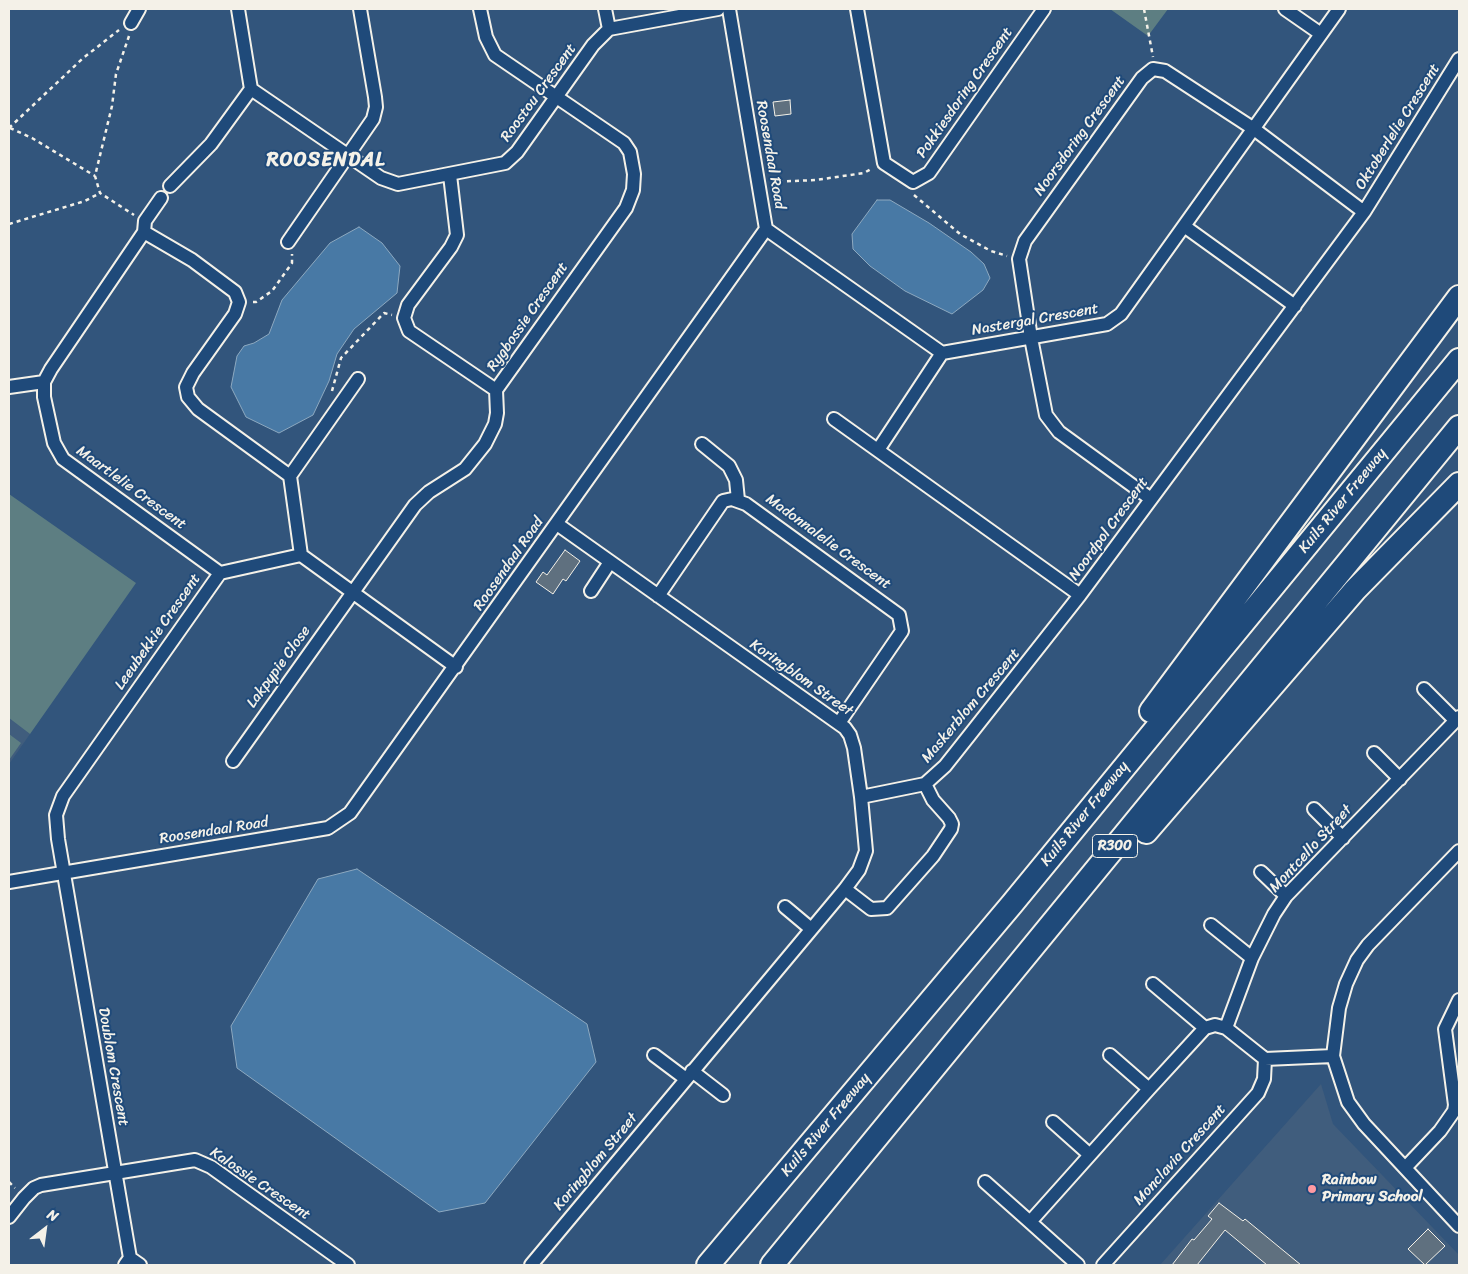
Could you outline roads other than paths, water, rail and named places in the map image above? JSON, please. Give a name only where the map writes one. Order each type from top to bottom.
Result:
[{"type":"highway","points":[[1012,904],[1055,834],[1176,679],[1459,297]]},
{"type":"highway","name":"Kuils River Freeway","points":[[708,1265],[1012,904],[1459,360]]},
{"type":"highway","name":"R300","points":[[772,1265],[1459,427]]},
{"type":"highway","points":[[1073,898],[1116,867],[1355,590],[1459,484]]},
{"type":"street","points":[[131,23],[139,9]]},
{"type":"street","points":[[170,186],[211,144],[251,89],[238,9]]},
{"type":"street","points":[[288,242],[373,119],[376,108],[360,9]]},
{"type":"street","name":"Rygbossie Crescent","points":[[450,175],[457,234],[451,247],[408,306],[404,318],[409,330],[496,390],[626,208],[633,190],[633,168],[627,145],[495,55],[486,36],[480,9]]},
{"type":"street","points":[[605,9],[609,29],[718,9]]},
{"type":"street","name":"Roosendaal Road","points":[[9,882],[328,828],[339,822],[355,807],[766,229],[730,9]]},
{"type":"street","name":"Pokkiesdoring Crescent","points":[[857,9],[884,163],[913,182],[929,173],[1044,9]]},
{"type":"street","points":[[1285,9],[1321,34]]},
{"type":"street","name":"Nastergal Crescent","points":[[942,353],[1098,327],[1113,321],[1121,314],[1339,9]]},
{"type":"street","name":"Roostou Crescent","points":[[251,89],[381,178],[392,183],[450,175],[505,163],[516,152],[593,45],[609,29]]},
{"type":"street","name":"Oktoberlelie Crescent","points":[[1316,278],[1364,212],[1459,59]]},
{"type":"street","name":"Noorsdoring Crescent","points":[[1151,499],[1072,443],[1050,423],[1042,404],[1019,259],[1024,241],[1142,78],[1153,69],[1165,70],[1254,129]]},
{"type":"street","name":"Oktoberlelie Crescent","points":[[1254,129],[1364,212]]},
{"type":"street","points":[[9,387],[44,382],[145,226],[161,198]]},
{"type":"street","points":[[145,226],[235,292],[239,302],[235,314],[193,373],[186,387],[188,397],[198,409],[290,476]]},
{"type":"street","points":[[1184,226],[1295,306]]},
{"type":"street","points":[[766,229],[942,353],[878,450]]},
{"type":"street","name":"Noordpol Crescent","points":[[834,419],[1080,595],[1316,278]]},
{"type":"street","points":[[358,379],[290,476],[301,555],[456,666]]},
{"type":"street","name":"Maartlelie Crescent","points":[[44,382],[44,398],[54,443],[63,460],[220,573]]},
{"type":"street","name":"Lakpypie Close","points":[[233,761],[415,505],[429,492],[465,469],[485,444],[495,424],[497,413],[496,390]]},
{"type":"street","points":[[658,596],[723,502],[732,498],[738,500],[736,480],[729,466],[702,444]]},
{"type":"street","name":"Madonnalelie Crescent","points":[[738,500],[899,616],[902,631],[839,723]]},
{"type":"street","name":"Koringblom Street","points":[[531,1265],[810,928],[845,890],[859,870],[865,856],[866,839],[852,741],[839,723],[557,524]]},
{"type":"street","name":"Leeubekkie Crescent","points":[[63,873],[56,815],[63,796],[220,573],[301,555]]},
{"type":"street","points":[[591,591],[610,562]]},
{"type":"street","name":"Maskerblom Crescent","points":[[861,797],[925,784],[945,766],[1080,595]]},
{"type":"street","points":[[1424,689],[1458,719]]},
{"type":"street","name":"Montcello Street","points":[[1226,1028],[1252,958],[1274,914],[1286,896],[1458,719]]},
{"type":"street","points":[[1374,753],[1400,779]]},
{"type":"street","points":[[845,890],[866,907],[876,910],[887,908],[933,856],[951,830],[952,824],[950,818],[932,800],[925,784]]},
{"type":"street","points":[[1314,809],[1343,838]]},
{"type":"street","points":[[1459,851],[1368,945],[1357,960],[1338,1008],[1333,1056],[1348,1102],[1364,1124],[1459,1226]]},
{"type":"street","points":[[1261,872],[1286,896]]},
{"type":"street","name":"Doublom Crescent","points":[[63,873],[132,1263]]},
{"type":"street","points":[[785,907],[810,928]]},
{"type":"street","points":[[1211,925],[1252,958]]},
{"type":"street","points":[[1153,984],[1204,1028]]},
{"type":"street","points":[[1404,1168],[1440,1131],[1457,1107],[1445,1029],[1459,1000]]},
{"type":"street","points":[[1030,1222],[1204,1028],[1215,1025],[1226,1028],[1265,1059],[1333,1056]]},
{"type":"street","points":[[654,1055],[724,1095]]},
{"type":"street","points":[[1110,1055],[1149,1089]]},
{"type":"street","name":"Monclavia Crescent","points":[[1103,1265],[1258,1092],[1264,1080],[1265,1059]]},
{"type":"street","points":[[1053,1122],[1090,1156]]},
{"type":"street","name":"Kalossie Crescent","points":[[9,1217],[24,1198],[41,1185],[178,1161],[195,1160],[204,1163],[348,1265]]},
{"type":"street","points":[[985,1182],[1078,1265]]},
{"type":"place","name":"Rainbow Primary School","points":[[1312,1189]]},
{"type":"district","name":"ROOSENDAL","points":[[326,161]]}]
